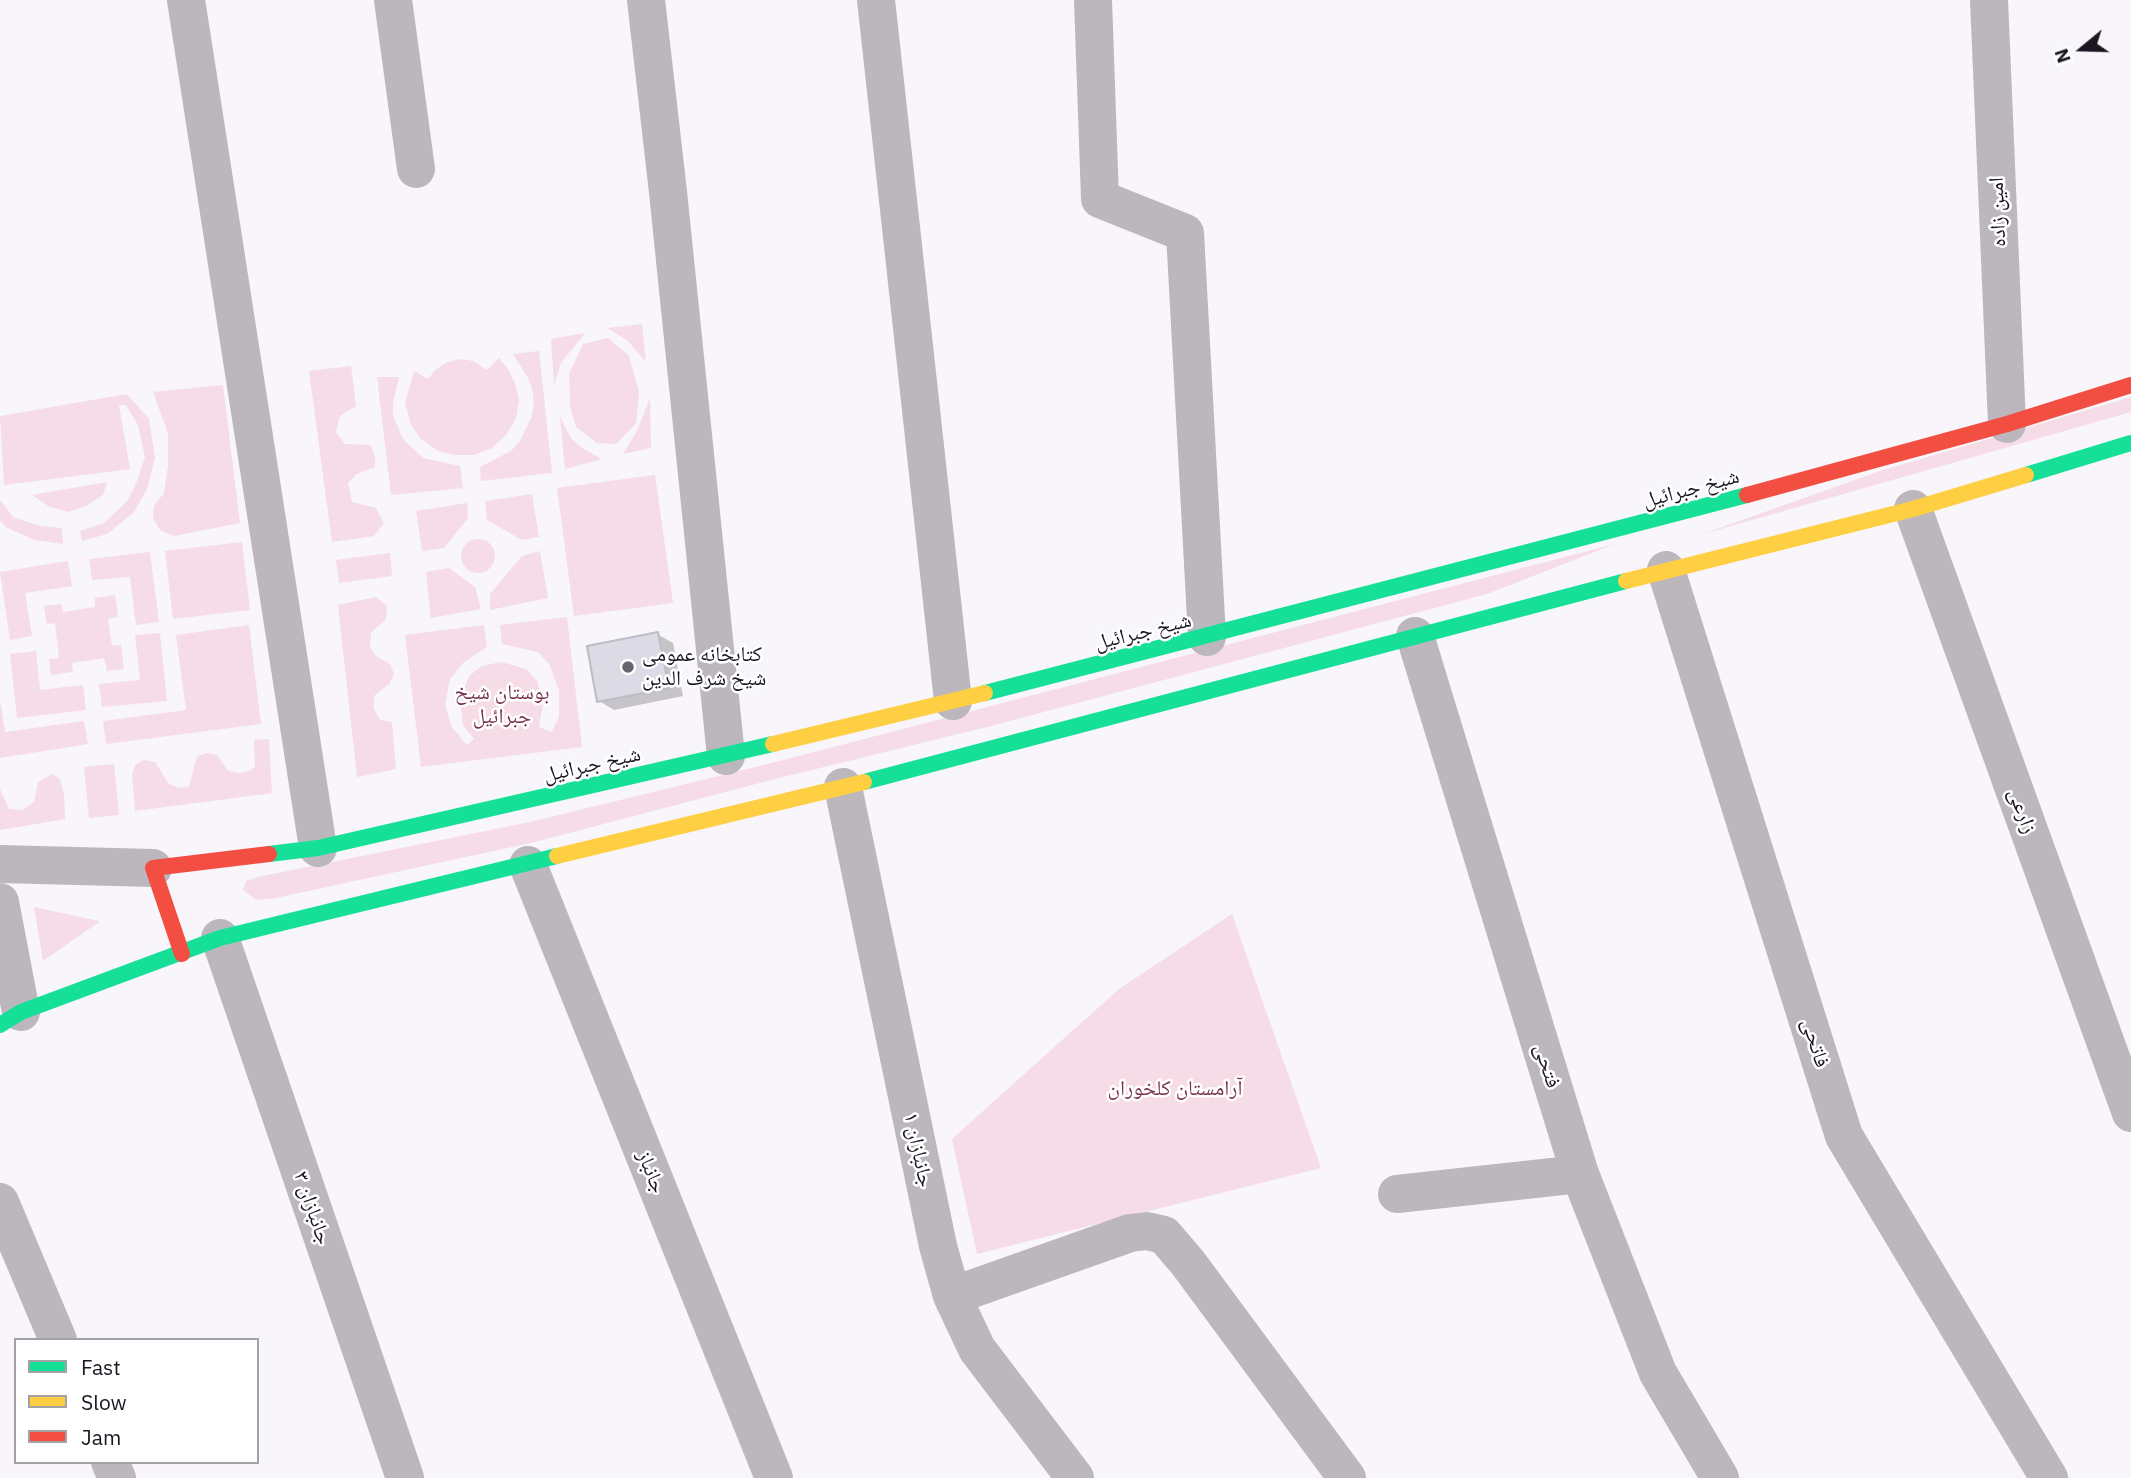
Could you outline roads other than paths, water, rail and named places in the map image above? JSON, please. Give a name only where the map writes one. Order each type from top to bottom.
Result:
[{"type":"street","points":[[186,0],[318,848]]},
{"type":"street","points":[[393,0],[416,169]]},
{"type":"street","points":[[646,0],[726,756]]},
{"type":"street","points":[[876,0],[953,701]]},
{"type":"street","points":[[1093,0],[1100,199],[1185,233],[1207,637]]},
{"type":"street","name":"امین زاده","points":[[1989,0],[2007,424]]},
{"type":"street","name":"شیخ جبرائیل","points":[[153,868],[318,848],[726,756],[953,701],[1657,527],[2131,385]]},
{"type":"street","points":[[0,902],[11,1018],[220,939],[843,787],[1415,636],[1665,564],[1913,509],[2131,443]]},
{"type":"street","name":"زارعی","points":[[1913,509],[2131,1113]]},
{"type":"street","name":"فاتحی","points":[[1665,564],[1844,1136],[2049,1478]]},
{"type":"street","name":"فتحی","points":[[1415,636],[1580,1174],[1658,1373],[1720,1478]]},
{"type":"street","name":"جانبازان ۱","points":[[843,787],[938,1247],[952,1296],[977,1349],[1075,1478]]},
{"type":"street","points":[[0,864],[153,868],[181,954]]},
{"type":"street","name":"جانباز","points":[[528,865],[774,1478]]},
{"type":"street","name":"جانبازان ۳","points":[[220,939],[405,1478]]},
{"type":"street","points":[[1397,1194],[1580,1174]]},
{"type":"street","points":[[0,1202],[57,1338]]},
{"type":"street","points":[[952,1296],[1130,1233],[1147,1231],[1164,1235],[1188,1263],[1347,1478]]},
{"type":"place","name":"کتابخانه عمومی شیخ شرف الدین","points":[[628,667]]},
{"type":"park label","name":"بوستان شیخ جبرائیل","points":[[502,705]]},
{"type":"park label","name":"آرامستان کلخوران","points":[[1175,1089]]}]
